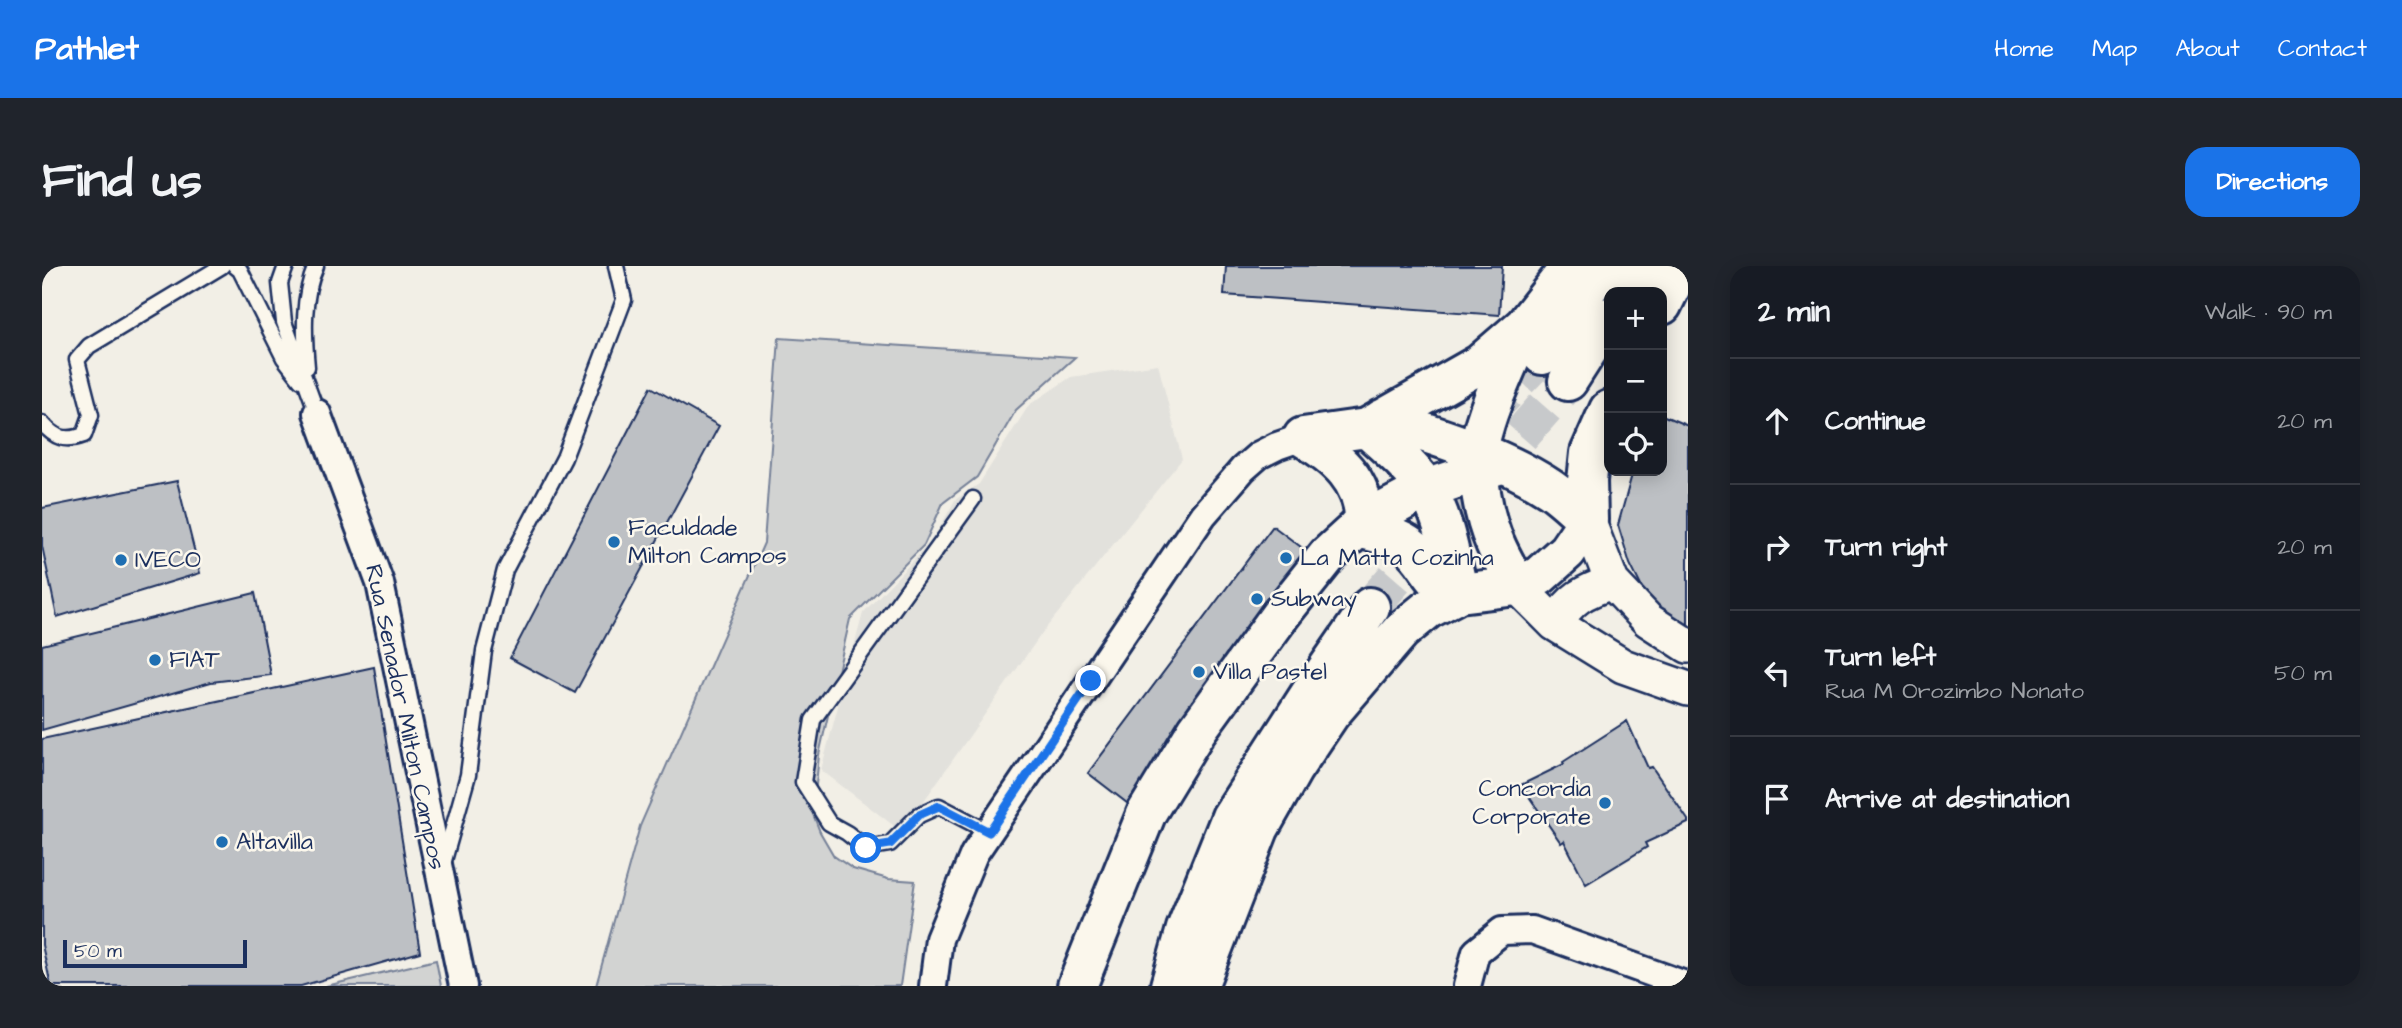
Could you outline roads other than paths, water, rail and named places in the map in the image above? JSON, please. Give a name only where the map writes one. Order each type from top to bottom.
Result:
[{"type":"highway","points":[[1545,354],[1571,266]]},
{"type":"highway","points":[[1303,437],[1374,424],[1480,364],[1545,354],[1603,266]]},
{"type":"highway","points":[[1628,287],[1642,266]]},
{"type":"highway","points":[[1667,295],[1681,266]]},
{"type":"highway","points":[[1517,586],[1494,542],[1484,504],[1487,463],[1480,442],[1497,394],[1545,354],[1604,320]]},
{"type":"highway","points":[[1198,986],[1259,830],[1293,769],[1330,715],[1401,631],[1428,609],[1459,593],[1517,586],[1539,576],[1567,551],[1588,520],[1587,481],[1590,453],[1608,413]]},
{"type":"highway","points":[[1374,424],[1447,440],[1487,463],[1553,490],[1588,520]]},
{"type":"highway","points":[[1355,482],[1374,424]]},
{"type":"highway","points":[[1374,424],[1426,489],[1446,534],[1459,593]]},
{"type":"highway","points":[[1303,437],[1335,458],[1355,482],[1362,500],[1360,525]]},
{"type":"highway","points":[[1077,986],[1147,812],[1189,742],[1289,604],[1328,555],[1360,525],[1426,489],[1487,463]]},
{"type":"highway","points":[[1360,525],[1407,544],[1425,561],[1442,585],[1459,593]]},
{"type":"highway","points":[[1103,986],[1167,821],[1208,743],[1279,642],[1340,567]]},
{"type":"highway","points":[[1170,986],[1186,929],[1231,817],[1370,607]]},
{"type":"street","name":"Rua Senador Milton Campos","points":[[313,401],[380,583],[463,986]]},
{"type":"street","points":[[933,986],[939,939],[974,854],[1203,515],[1243,469],[1259,455],[1303,437]]},
{"type":"street","points":[[1588,520],[1612,582],[1648,620],[1688,646]]},
{"type":"street","points":[[1555,624],[1567,605],[1576,598],[1586,591],[1612,582]]},
{"type":"street","points":[[1517,586],[1555,624],[1623,666],[1688,689]]},
{"type":"street","points":[[1467,986],[1476,952],[1502,931],[1532,930],[1688,986]]},
{"type":"lane","points":[[42,423],[57,438],[71,440],[84,435],[91,415],[77,360],[89,346],[222,266]]},
{"type":"lane","points":[[235,266],[240,270],[284,358],[313,401]]},
{"type":"lane","points":[[286,266],[281,283],[284,322],[313,401]]},
{"type":"lane","points":[[313,401],[305,314],[316,266]]},
{"type":"lane","points":[[440,875],[468,775],[484,651],[505,570],[564,458],[624,300],[616,266]]},
{"type":"lane","points":[[973,499],[813,720],[803,782],[829,824],[847,833],[866,848],[890,844],[919,815],[939,806],[989,832]]},
{"type":"tunnel","points":[[1401,503],[1542,355]]},
{"type":"tunnel","points":[[1370,607],[1568,381]]},
{"type":"place","name":"Faculdade Milton Campos","points":[[614,542]]},
{"type":"place","name":"La Matta Cozinha","points":[[1286,558]]},
{"type":"place","name":"IVECO","points":[[121,560]]},
{"type":"place","name":"Subway","points":[[1257,599]]},
{"type":"place","name":"FIAT","points":[[155,660]]},
{"type":"place","name":"Villa Pastel","points":[[1199,672]]},
{"type":"place","name":"Concordia Corporate","points":[[1605,803]]},
{"type":"place","name":"Altavilla","points":[[222,842]]}]
